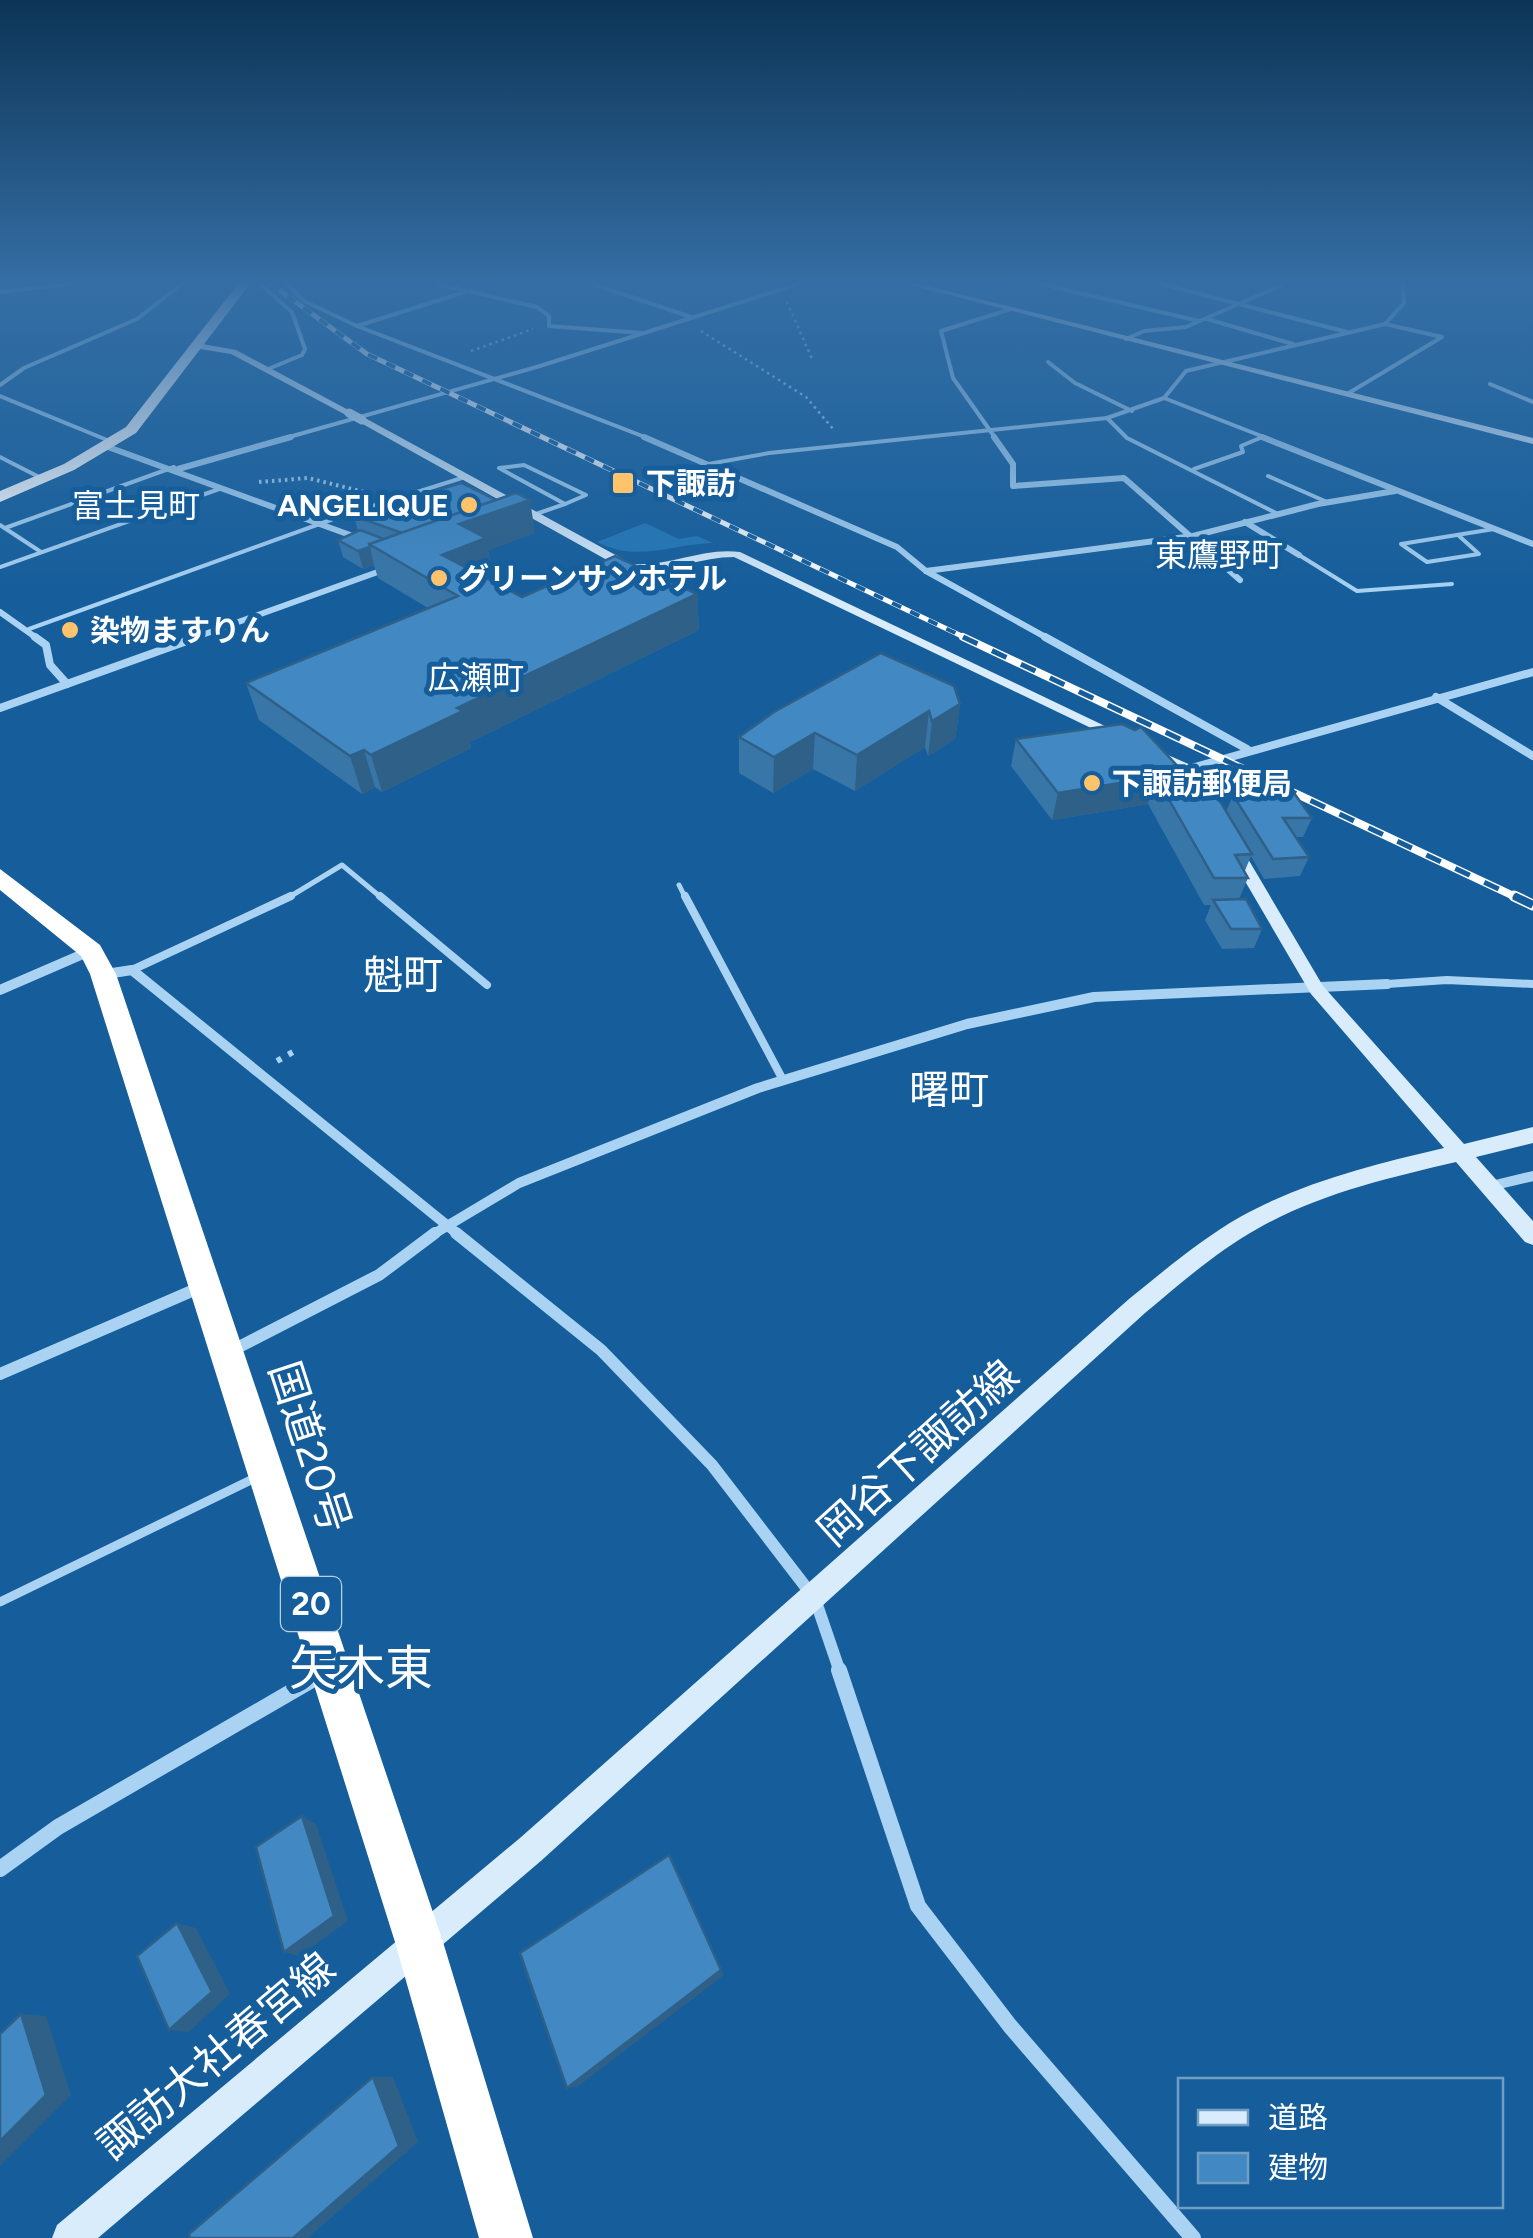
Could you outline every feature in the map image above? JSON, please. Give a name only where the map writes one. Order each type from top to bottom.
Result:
[{"type":"highway","points":[[0,497],[111,444],[139,422],[165,388]]},
{"type":"highway","points":[[0,877],[109,965]]},
{"type":"highway","name":"国道20号","points":[[109,965],[372,1806],[419,1942],[506,2238]]},
{"type":"street","points":[[304,388],[532,515],[640,569],[704,555],[736,554],[1188,769],[1218,820]]},
{"type":"street","points":[[176,468],[455,388]]},
{"type":"street","points":[[521,388],[596,416],[897,546],[926,571],[1247,749]]},
{"type":"street","points":[[961,388],[1013,464],[1013,486],[1019,489],[1124,478],[1240,580]]},
{"type":"street","points":[[1084,388],[1132,412]]},
{"type":"street","points":[[1107,418],[1164,398],[1172,388]]},
{"type":"street","points":[[1324,388],[1533,441]]},
{"type":"street","points":[[1347,394],[1356,388]]},
{"type":"street","points":[[1501,388],[1533,402]]},
{"type":"street","points":[[1164,398],[1533,544]]},
{"type":"street","points":[[111,444],[367,541]]},
{"type":"street","points":[[926,571],[1193,536],[1327,502],[1396,490]]},
{"type":"street","points":[[516,521],[532,515]]},
{"type":"street","points":[[1245,522],[1298,555]]},
{"type":"street","points":[[0,708],[396,565]]},
{"type":"street","points":[[0,612],[46,646],[50,665],[67,684]]},
{"type":"street","points":[[1188,769],[1247,749],[1533,672]]},
{"type":"street","points":[[1436,697],[1531,753]]},
{"type":"street","points":[[1228,837],[1317,990],[1533,1236]]},
{"type":"street","points":[[0,990],[109,965],[448,1223],[615,1364],[712,1465],[814,1598],[918,1906],[1010,2026],[1194,2238]]},
{"type":"street","points":[[230,1352],[379,1275],[448,1223],[520,1183],[783,1080],[966,1024],[1094,997],[1386,984]]},
{"type":"street","name":"岡谷下諏訪線","points":[[419,1942],[814,1598],[1136,1306],[1213,1246],[1268,1212],[1317,1194],[1533,1135]]},
{"type":"street","points":[[1492,1186],[1533,1176]]},
{"type":"street","points":[[0,1374],[207,1284]]},
{"type":"street","points":[[0,1869],[58,1827],[332,1669]]},
{"type":"street","name":"諏訪大社春宮線","points":[[70,2238],[419,1942]]},
{"type":"lane","points":[[1,398],[111,444]]},
{"type":"lane","points":[[704,465],[989,428],[1107,418],[1127,438],[1186,472],[1242,452],[1241,446],[1260,438]]},
{"type":"lane","points":[[0,457],[44,479]]},
{"type":"lane","points":[[532,515],[565,504],[586,496],[524,465],[498,468],[565,504]]},
{"type":"lane","points":[[3,527],[176,468]]},
{"type":"lane","points":[[1194,469],[1278,514]]},
{"type":"lane","points":[[1268,476],[1327,502]]},
{"type":"lane","points":[[28,629],[320,524],[465,477]]},
{"type":"lane","points":[[0,567],[229,488]]},
{"type":"lane","points":[[3,527],[40,552]]},
{"type":"lane","points":[[1458,535],[1479,554],[1474,558],[1426,562],[1401,544],[1494,529]]},
{"type":"lane","points":[[0,535],[14,531]]},
{"type":"lane","points":[[1298,555],[1357,591],[1452,584]]},
{"type":"lane","points":[[109,965],[296,894],[342,865],[486,985]]},
{"type":"lane","points":[[679,885],[783,1080]]},
{"type":"lane","points":[[1386,984],[1447,980],[1533,984]]},
{"type":"lane","points":[[0,1602],[269,1472]]},
{"type":"path","points":[[792,388],[806,397],[847,445]]},
{"type":"path","points":[[229,488],[272,479],[308,478],[351,487],[388,503]]},
{"type":"path","points":[[276,1062],[293,1052]]},
{"type":"shaded area","points":[[645,523],[679,539],[697,536],[713,543],[640,552],[597,542]]},
{"type":"building","points":[[461,483],[496,500],[402,533],[354,516]]},
{"type":"building","points":[[516,493],[530,500],[459,524],[486,538],[442,555],[522,597],[615,556],[697,594],[457,708],[463,711],[371,755],[364,750],[350,756],[246,683],[458,596],[369,544]]},
{"type":"building","points":[[360,530],[384,539],[358,551],[338,540]]},
{"type":"building","points":[[881,653],[954,686],[960,704],[932,721],[929,711],[857,755],[815,733],[774,757],[739,737],[774,712]]},
{"type":"building","points":[[1122,724],[1135,730],[1141,727],[1198,788],[1212,788],[1252,854],[1235,855],[1248,878],[1214,878],[1156,777],[1058,793],[1016,739]]},
{"type":"building","points":[[1294,793],[1312,818],[1283,818],[1309,857],[1273,859],[1233,795]]},
{"type":"building","points":[[1246,899],[1262,929],[1231,929],[1213,900]]},
{"type":"building","points":[[302,1816],[334,1916],[284,1952],[256,1847]]},
{"type":"building","points":[[669,1855],[721,1970],[567,2088],[520,1953]]},
{"type":"building","points":[[177,1923],[212,1992],[169,2030],[137,1956]]},
{"type":"building","points":[[21,2014],[46,2095],[0,2141],[0,2034]]},
{"type":"building","points":[[373,2077],[399,2146],[293,2238],[190,2238],[189,2234]]},
{"type":"railway","points":[[440,388],[968,639]]},
{"type":"railway","points":[[963,637],[1520,899]]},
{"type":"railway","points":[[1514,896],[1533,905]]},
{"type":"place","name":"下諏訪","points":[[623,483]]},
{"type":"place","name":"ANGELIQUE","points":[[469,505]]},
{"type":"place","name":"グリーンサンホテル","points":[[439,578]]},
{"type":"place","name":"染物ますりん","points":[[70,630]]},
{"type":"place","name":"下諏訪郵便局","points":[[1092,783]]},
{"type":"district","name":"富士見町","points":[[136,506]]},
{"type":"district","name":"東鷹野町","points":[[1219,555]]},
{"type":"district","name":"広瀬町","points":[[476,678]]},
{"type":"district","name":"魁町","points":[[403,975]]},
{"type":"district","name":"曙町","points":[[949,1090]]},
{"type":"district","name":"矢木東","points":[[361,1668]]}]
